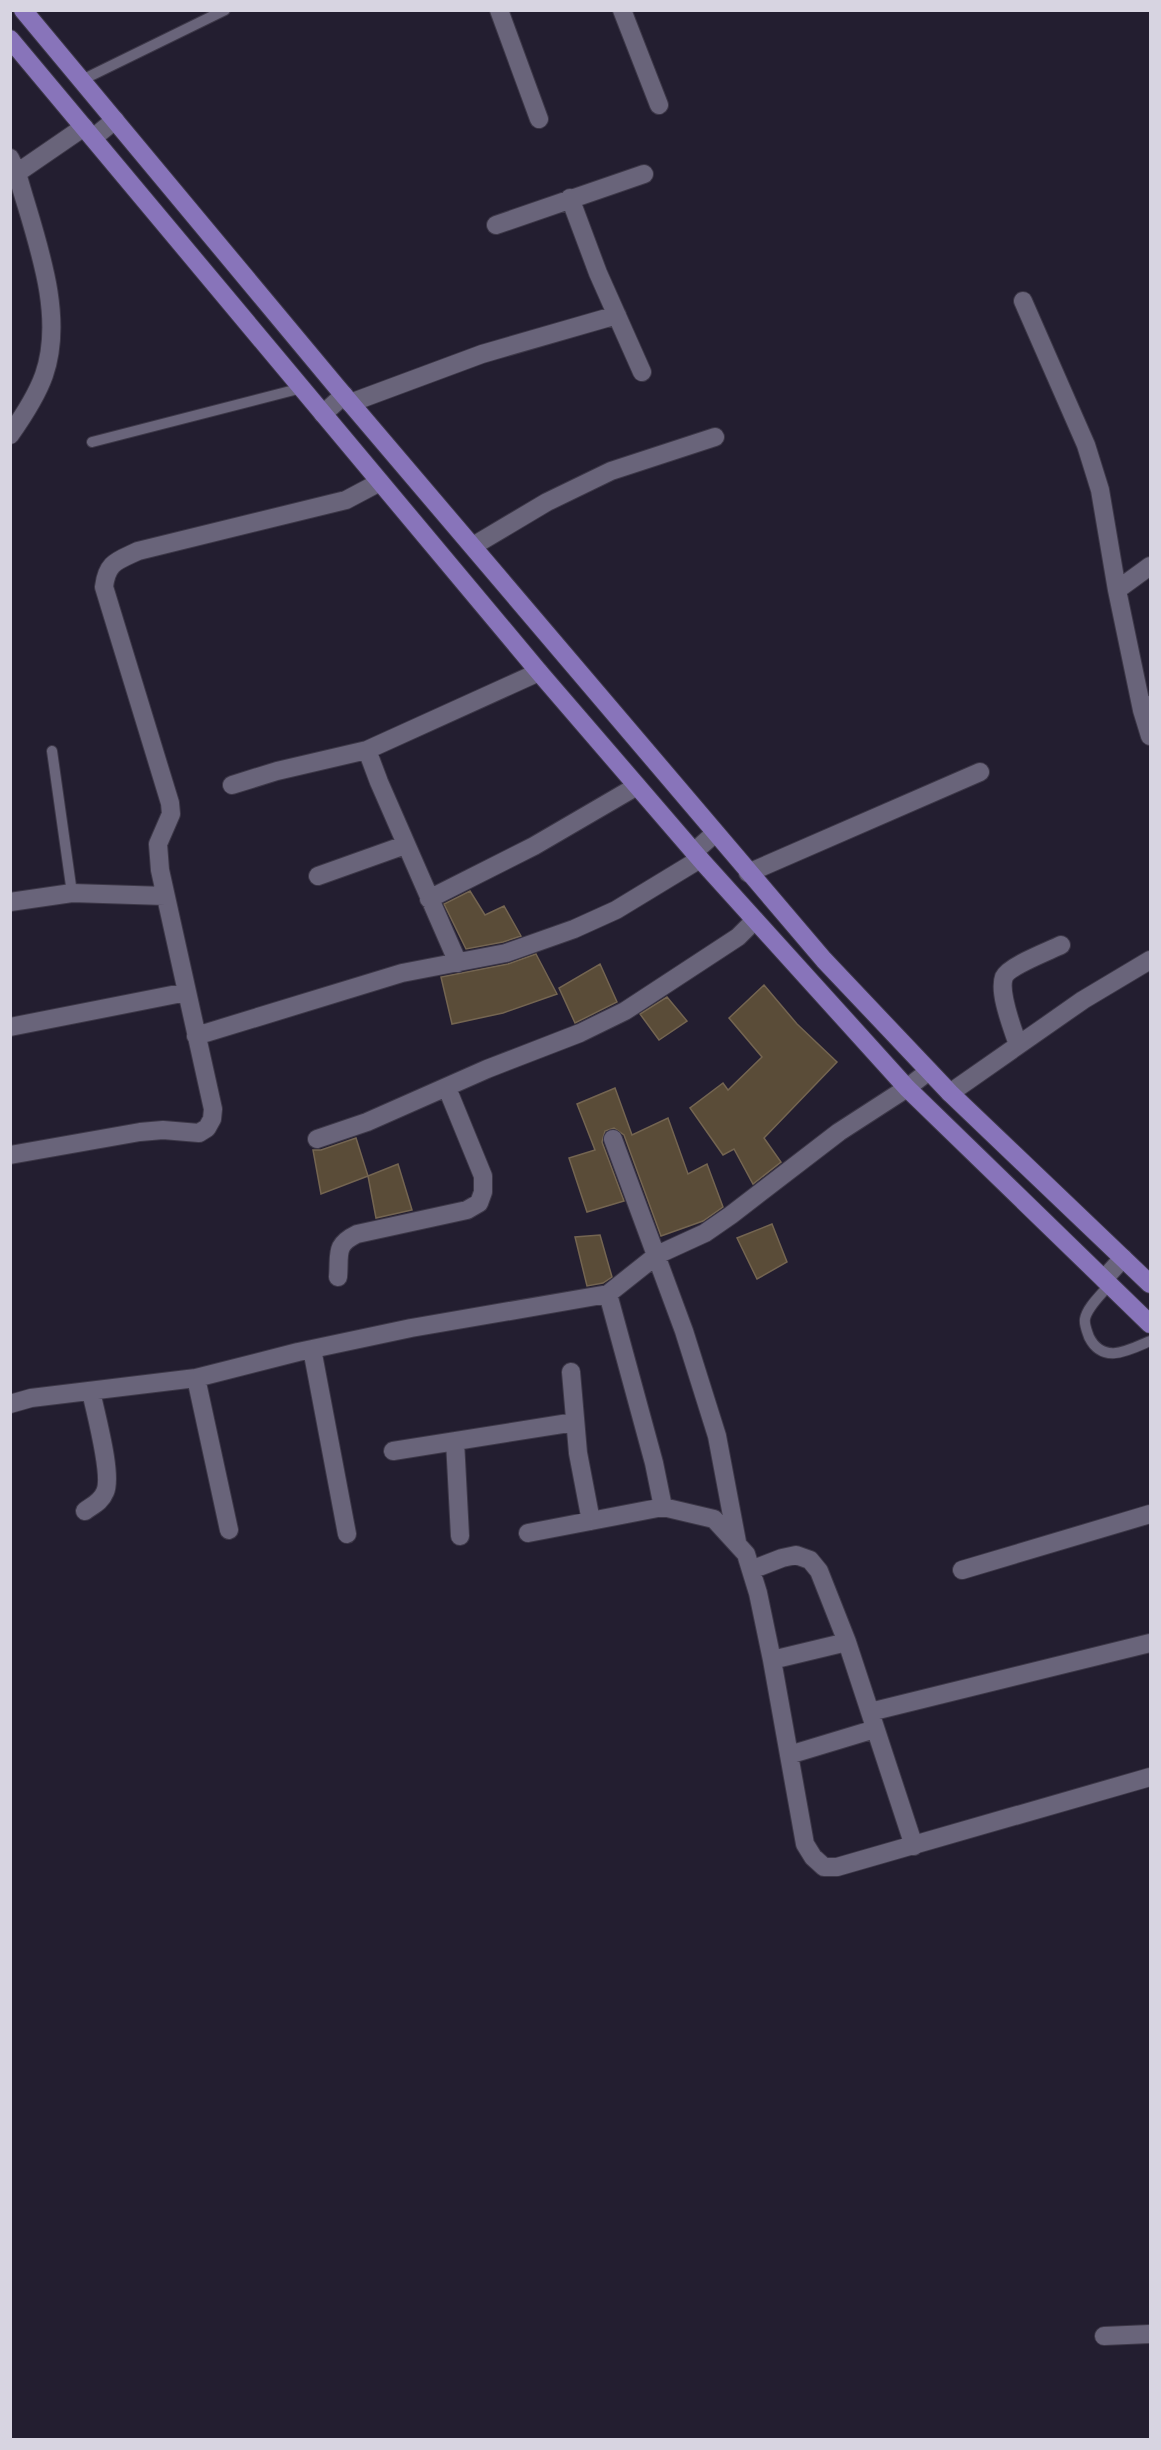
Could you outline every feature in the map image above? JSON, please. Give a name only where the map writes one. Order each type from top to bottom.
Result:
[{"type":"main road","points":[[23,10],[347,399],[714,834],[824,960],[950,1092],[1150,1284]]},
{"type":"main road","points":[[10,39],[539,672],[697,855],[907,1088],[1150,1324]]},
{"type":"street","points":[[500,10],[538,119]]},
{"type":"street","points":[[622,10],[659,105]]},
{"type":"street","points":[[10,435],[44,376],[52,341],[49,292],[14,166],[115,120]]},
{"type":"street","points":[[496,225],[644,174]]},
{"type":"street","points":[[570,198],[642,372]]},
{"type":"street","points":[[1023,301],[1086,445],[1100,490],[1117,590],[1146,708],[1150,736]]},
{"type":"street","points":[[323,414],[347,399],[482,354],[617,315]]},
{"type":"street","points":[[473,546],[547,502],[611,471],[715,437]]},
{"type":"street","points":[[12,1149],[140,1132],[163,1130],[199,1132],[207,1128],[212,1119],[213,1109],[160,870],[158,844],[171,814],[170,803],[104,587],[105,573],[113,563],[138,551],[346,500],[380,482]]},
{"type":"street","points":[[1117,590],[1150,566]]},
{"type":"street","points":[[232,785],[278,771],[368,750],[539,672]]},
{"type":"street","points":[[368,750],[378,782],[458,963]]},
{"type":"street","points":[[748,873],[980,772]]},
{"type":"street","points":[[429,899],[534,846],[637,786]]},
{"type":"street","points":[[196,1036],[402,973],[506,953],[574,930],[616,910],[697,855],[714,834]]},
{"type":"street","points":[[318,876],[405,845]]},
{"type":"street","points":[[10,902],[72,892],[165,896]]},
{"type":"street","points":[[316,1139],[367,1122],[487,1069],[580,1033],[625,1011],[738,937],[755,920]]},
{"type":"street","points":[[1018,1046],[1002,990],[1005,975],[1012,969],[1061,945]]},
{"type":"street","points":[[950,1092],[1083,1000],[1150,960]]},
{"type":"street","points":[[10,1027],[187,992]]},
{"type":"street","points":[[10,1404],[32,1398],[196,1378],[312,1349],[411,1328],[608,1294],[657,1255],[705,1233],[839,1132],[929,1071]]},
{"type":"street","points":[[338,1277],[340,1247],[344,1240],[357,1234],[467,1210],[479,1203],[483,1192],[483,1176],[447,1088]]},
{"type":"street","points":[[613,1138],[684,1331],[717,1436],[738,1544]]},
{"type":"street","points":[[1107,1282],[1123,1258]]},
{"type":"street","points":[[608,1294],[654,1463],[663,1506]]},
{"type":"street","points":[[312,1349],[347,1534]]},
{"type":"street","points":[[571,1372],[575,1422],[591,1521]]},
{"type":"street","points":[[196,1378],[229,1530]]},
{"type":"street","points":[[85,1511],[100,1501],[106,1490],[107,1471],[91,1391]]},
{"type":"street","points":[[393,1451],[575,1422]]},
{"type":"street","points":[[455,1441],[460,1536]]},
{"type":"street","points":[[528,1533],[663,1506],[714,1519],[738,1544],[746,1554],[751,1570],[772,1660],[805,1844],[813,1857],[824,1867],[837,1868],[1150,1778]]},
{"type":"street","points":[[962,1570],[1150,1514]]},
{"type":"street","points":[[751,1570],[796,1555],[810,1560],[819,1571],[847,1642],[914,1846]]},
{"type":"street","points":[[772,1660],[847,1642]]},
{"type":"street","points":[[789,1755],[873,1720],[1150,1642]]},
{"type":"street","points":[[1104,2336],[1150,2334]]},
{"type":"lane","points":[[82,80],[225,10]]},
{"type":"lane","points":[[93,442],[302,388]]},
{"type":"lane","points":[[52,751],[72,892]]},
{"type":"lane","points":[[1107,1282],[1085,1317],[1085,1327],[1091,1340],[1101,1351],[1112,1354],[1124,1352],[1150,1341]]},
{"type":"building","points":[[470,891],[485,915],[504,906],[521,936],[466,949],[444,904]]},
{"type":"building","points":[[536,954],[557,994],[503,1013],[452,1024],[441,977],[508,964]]},
{"type":"building","points":[[600,964],[617,1002],[575,1023],[559,988]]},
{"type":"building","points":[[764,985],[797,1024],[837,1062],[764,1138],[781,1162],[753,1184],[734,1149],[723,1155],[690,1108],[723,1083],[728,1090],[762,1057],[729,1018]]},
{"type":"building","points":[[667,997],[687,1021],[659,1040],[640,1014]]},
{"type":"building","points":[[615,1088],[632,1135],[668,1118],[688,1174],[707,1164],[723,1207],[703,1221],[661,1236],[624,1135],[614,1128],[605,1131],[602,1142],[624,1201],[587,1212],[569,1158],[595,1150],[577,1104]]},
{"type":"building","points":[[356,1138],[368,1176],[321,1194],[313,1150],[321,1150]]},
{"type":"building","points":[[398,1164],[412,1210],[376,1218],[368,1176]]},
{"type":"building","points":[[772,1224],[787,1262],[757,1279],[737,1238]]},
{"type":"building","points":[[600,1235],[612,1277],[603,1283],[587,1286],[575,1237]]}]
